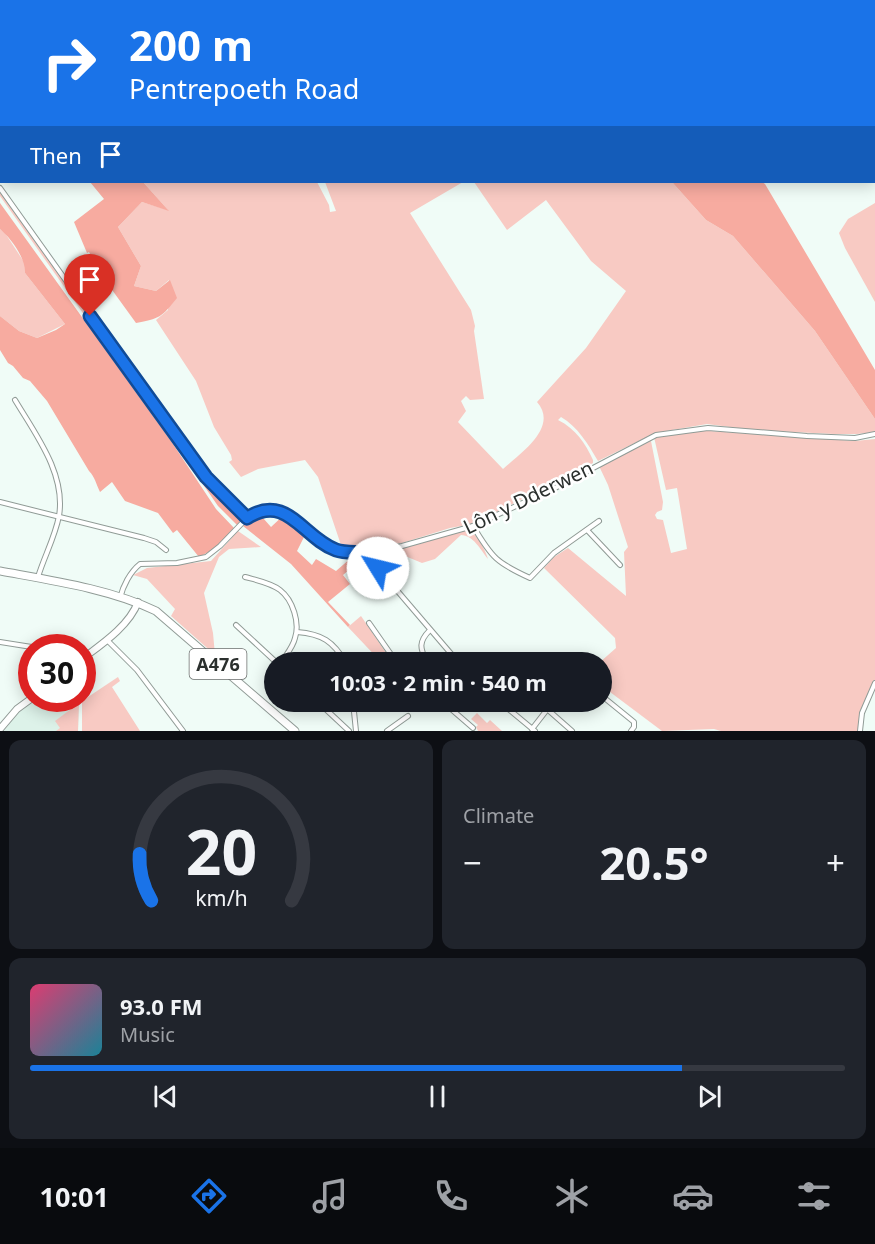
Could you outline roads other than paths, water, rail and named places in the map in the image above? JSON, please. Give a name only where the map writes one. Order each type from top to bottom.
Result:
[{"type":"main road","name":"A476","points":[[0,571],[138,602],[156,611],[295,731]]},
{"type":"street","points":[[0,188],[206,477],[247,518]]},
{"type":"street","points":[[15,400],[43,447],[57,477],[59,517],[37,578]]},
{"type":"street","name":"Lôn y Dderwen","points":[[120,598],[131,575],[140,564],[158,565],[202,559],[215,551],[247,518],[259,511],[272,508],[285,513],[337,550],[365,553],[402,546],[474,526],[555,488],[656,435],[708,428],[855,438],[875,434]]},
{"type":"street","points":[[0,502],[144,538],[156,542],[166,550]]},
{"type":"street","points":[[474,526],[490,554],[504,566],[530,578],[554,553],[599,520]]},
{"type":"street","points":[[587,530],[620,565]]},
{"type":"street","points":[[365,553],[449,652]]},
{"type":"street","points":[[245,576],[274,586],[286,595],[294,612],[297,632],[295,640],[287,652]]},
{"type":"street","points":[[96,648],[107,640],[135,609],[138,602]]},
{"type":"street","points":[[369,623],[389,652]]},
{"type":"street","points":[[236,625],[267,652]]},
{"type":"street","points":[[423,652],[421,646],[422,638],[430,630]]},
{"type":"street","points":[[297,632],[313,633],[324,638],[339,652]]},
{"type":"street","points":[[107,640],[137,670],[183,731]]},
{"type":"street","points":[[0,642],[18,645]]},
{"type":"street","points":[[860,731],[862,713],[875,683]]},
{"type":"street","points":[[612,704],[634,722],[631,731]]},
{"type":"street","points":[[0,729],[18,708]]},
{"type":"street","points":[[329,712],[349,731]]},
{"type":"street","points":[[354,712],[356,731]]},
{"type":"street","points":[[455,712],[473,728]]},
{"type":"street","points":[[512,712],[533,730],[546,712]]},
{"type":"street","points":[[549,712],[573,731]]},
{"type":"street","points":[[387,731],[408,716]]}]
